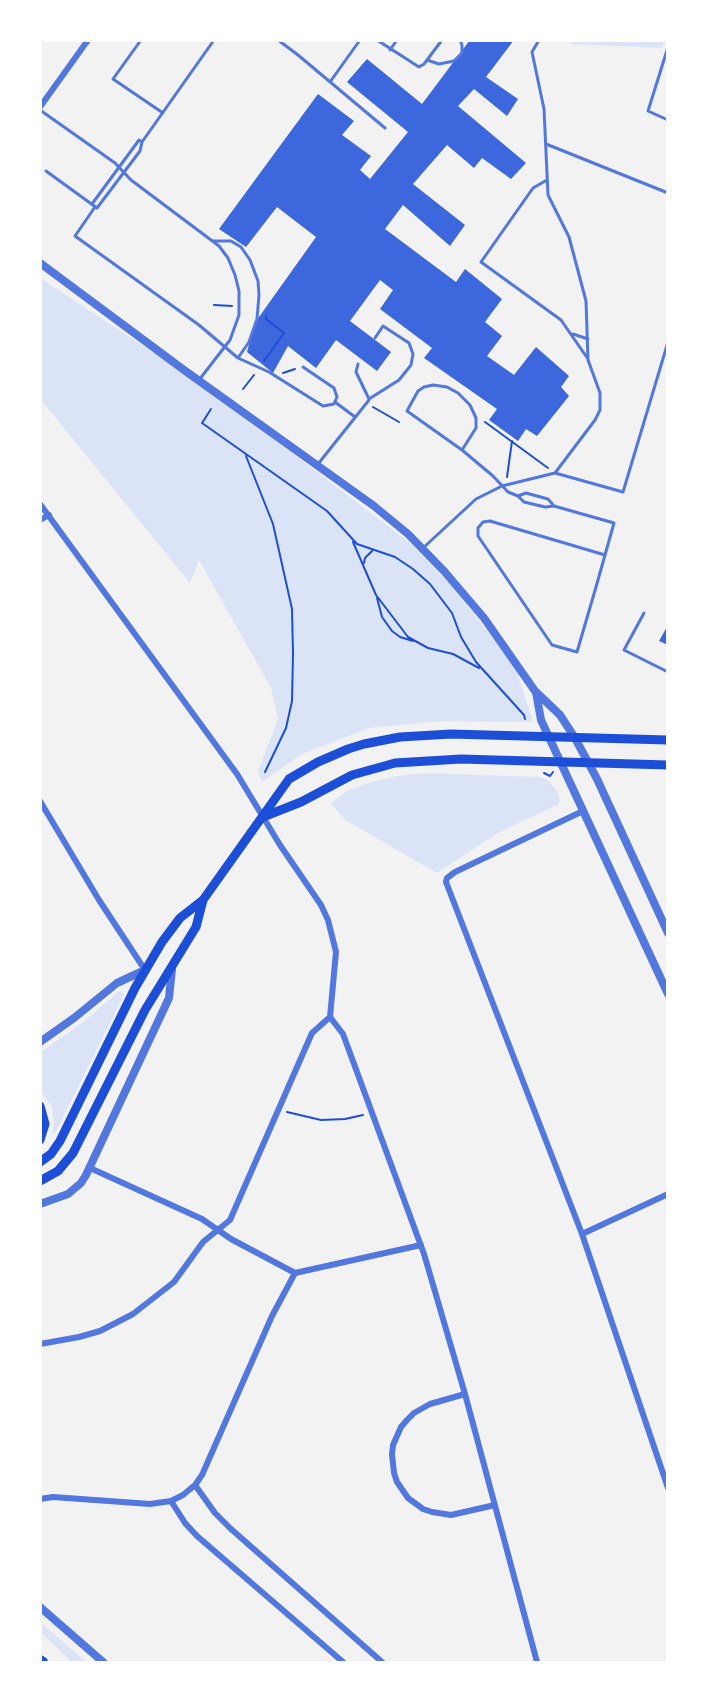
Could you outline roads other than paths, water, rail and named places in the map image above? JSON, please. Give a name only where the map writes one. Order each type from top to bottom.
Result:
[{"type":"main road","points":[[40,1162],[53,1151],[60,1141],[145,970],[180,918],[203,900],[289,779],[318,762],[364,744],[400,737],[434,734],[668,741]]},
{"type":"main road","points":[[263,817],[301,802],[352,774],[395,763],[452,759],[668,765]]},
{"type":"main road","points":[[40,1181],[58,1171],[71,1157],[145,1010],[196,927],[203,900]]},
{"type":"main road","points":[[40,1106],[45,1124],[40,1140]]},
{"type":"street","points":[[40,108],[88,40]]},
{"type":"street","points":[[40,263],[380,510],[423,548],[469,599],[535,691],[560,715],[575,738],[590,763],[668,933]]},
{"type":"street","points":[[40,504],[237,774],[280,845],[321,905],[332,931],[336,962],[330,1017],[312,1033],[231,1218],[202,1242],[174,1282],[133,1314],[100,1331],[72,1339],[40,1344]]},
{"type":"street","points":[[40,520],[49,515]]},
{"type":"street","points":[[535,691],[541,720],[665,982],[668,994]]},
{"type":"street","points":[[40,801],[91,887],[145,970],[117,983],[40,1042]]},
{"type":"street","points":[[583,811],[454,872],[446,882],[582,1234],[668,1488]]},
{"type":"street","points":[[40,1204],[71,1191],[81,1183],[90,1168],[169,998],[172,965]]},
{"type":"street","points":[[330,1017],[343,1034],[421,1245],[465,1394],[537,1662]]},
{"type":"street","points":[[90,1168],[202,1219],[231,1239],[295,1273],[421,1245]]},
{"type":"street","points":[[582,1234],[668,1194]]},
{"type":"street","points":[[40,1498],[150,1504],[171,1501],[195,1485],[204,1470],[272,1316],[295,1273]]},
{"type":"street","points":[[465,1394],[430,1404],[407,1420],[401,1427],[393,1445],[394,1473],[408,1498],[423,1509],[432,1512],[451,1515],[495,1505]]},
{"type":"street","points":[[195,1485],[221,1520],[382,1662]]},
{"type":"street","points":[[171,1501],[185,1523],[197,1536],[343,1662]]},
{"type":"street","points":[[40,1607],[103,1662]]},
{"type":"lane","points":[[141,40],[113,79],[163,113]]},
{"type":"lane","points":[[214,40],[163,113],[119,167],[75,236],[198,325],[238,358],[269,372],[323,406],[330,406],[335,402],[338,394],[334,388],[303,367]]},
{"type":"lane","points":[[278,40],[385,128]]},
{"type":"lane","points":[[330,82],[360,40]]},
{"type":"lane","points":[[377,40],[417,67],[422,66],[442,40]]},
{"type":"lane","points":[[390,50],[397,40]]},
{"type":"lane","points":[[427,60],[439,64],[457,59],[463,48],[460,40]]},
{"type":"lane","points":[[539,40],[532,52],[544,110],[549,199],[569,237],[586,301],[588,360]]},
{"type":"lane","points":[[668,47],[648,111],[668,120]]},
{"type":"lane","points":[[40,108],[213,241],[228,258],[239,291],[240,307],[237,324],[225,347],[199,380]]},
{"type":"lane","points":[[95,206],[140,151],[140,141]]},
{"type":"lane","points":[[546,144],[668,193]]},
{"type":"lane","points":[[46,171],[95,206]]},
{"type":"lane","points":[[547,180],[533,188],[481,262],[561,320],[588,360],[600,393],[600,410],[595,420],[555,473]]},
{"type":"lane","points":[[213,241],[235,242],[246,253],[258,281],[258,308],[252,335],[238,358]]},
{"type":"lane","points":[[318,464],[369,399],[399,380],[413,360],[410,343],[383,326],[375,338]]},
{"type":"lane","points":[[572,334],[588,339]]},
{"type":"lane","points":[[423,548],[473,501],[502,486],[555,473],[623,492],[668,342]]},
{"type":"lane","points":[[358,364],[356,372],[369,399]]},
{"type":"lane","points":[[462,450],[475,431],[476,421],[474,411],[466,399],[454,390],[440,385],[430,385],[421,389],[407,411],[462,450],[508,492],[518,496],[524,502],[545,507],[554,506],[614,523],[605,555],[577,652],[552,645],[478,536],[478,528],[483,522],[490,521],[605,555]]},
{"type":"lane","points":[[335,402],[355,417]]},
{"type":"lane","points":[[518,496],[526,493],[548,499],[554,506]]},
{"type":"lane","points":[[644,612],[624,650],[668,672]]}]
